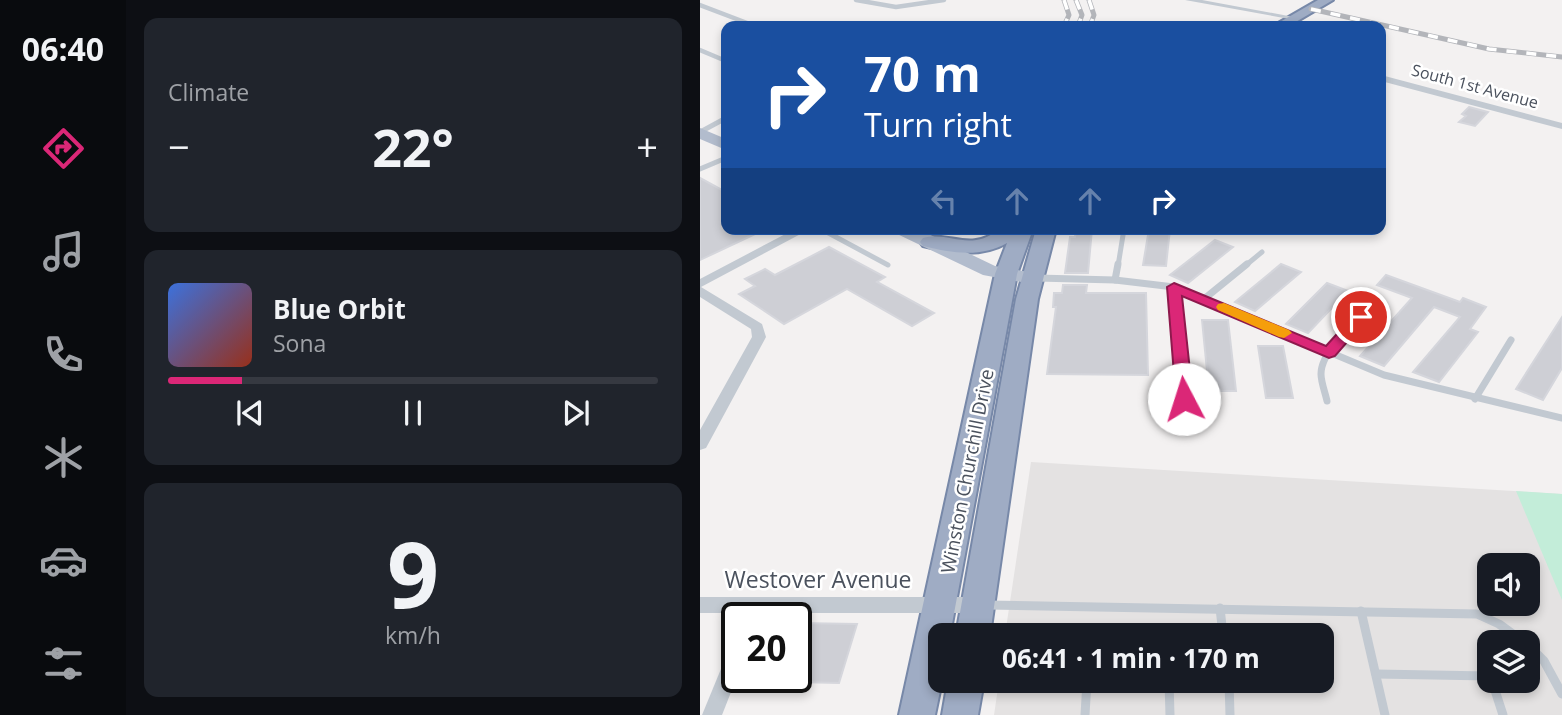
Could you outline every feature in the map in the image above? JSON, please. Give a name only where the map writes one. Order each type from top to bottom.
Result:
[{"type":"highway","points":[[1299,21],[1333,2]]},
{"type":"highway","points":[[930,242],[957,248],[982,247],[997,243],[1006,235]]},
{"type":"highway","name":"Winston Churchill Drive","points":[[975,620],[1022,235]]},
{"type":"highway","name":"Winston Churchill Drive","points":[[917,715],[940,604],[1019,276],[1043,235]]},
{"type":"highway","points":[[960,715],[964,693]]},
{"type":"main road","points":[[700,132],[721,142]]},
{"type":"main road","points":[[915,235],[990,271],[1019,276]]},
{"type":"street","points":[[1189,0],[1292,21]]},
{"type":"street","name":"South 1st Avenue","points":[[1386,79],[1562,126]]},
{"type":"street","points":[[700,285],[793,235]]},
{"type":"street","points":[[700,291],[757,327],[759,331],[759,337],[700,444]]},
{"type":"street","name":"Westover Avenue","points":[[812,609],[940,604],[975,620]]},
{"type":"street","name":"Westover Avenue","points":[[700,605],[721,607]]},
{"type":"street","points":[[712,715],[721,693]]},
{"type":"lane","points":[[856,0],[896,8],[944,0]]},
{"type":"lane","points":[[700,5],[742,21]]},
{"type":"lane","points":[[700,50],[721,59]]},
{"type":"lane","points":[[700,132],[721,121]]},
{"type":"lane","points":[[700,169],[721,160]]},
{"type":"lane","points":[[832,235],[888,265]]},
{"type":"lane","points":[[1115,280],[1123,235]]},
{"type":"lane","points":[[1204,299],[1262,251]]},
{"type":"lane","points":[[1019,276],[1115,280],[1174,287],[1384,375],[1562,418]]},
{"type":"lane","points":[[1174,287],[1184,399]]},
{"type":"lane","points":[[1327,401],[1321,374],[1322,364],[1377,299]]},
{"type":"lane","points":[[1475,399],[1511,340]]},
{"type":"lane","points":[[975,620],[1220,608],[1477,614],[1508,630]]},
{"type":"lane","points":[[1220,608],[1222,623]]},
{"type":"lane","points":[[1361,611],[1385,715]]},
{"type":"lane","points":[[1540,656],[1562,694]]},
{"type":"lane","points":[[1376,674],[1477,678]]},
{"type":"lane","points":[[1085,715],[1086,693]]},
{"type":"lane","points":[[1169,693],[1170,715]]},
{"type":"lane","points":[[1229,693],[1230,715]]},
{"type":"lane","points":[[1496,693],[1503,715]]},
{"type":"shaded area","points":[[1031,462],[1562,494],[1562,715],[994,715],[997,693],[1334,693],[1334,623],[1007,623]]},
{"type":"green space","points":[[1516,491],[1562,494],[1562,600]]},
{"type":"building","points":[[1469,107],[1488,112],[1475,126],[1459,122],[1466,116],[1462,114]]},
{"type":"building","points":[[700,178],[721,189],[721,235],[753,235],[700,260]]},
{"type":"building","points":[[1091,235],[1088,273],[1065,273],[1070,237]]},
{"type":"building","points":[[1148,235],[1169,235],[1166,266],[1143,265]]},
{"type":"building","points":[[1215,240],[1233,247],[1188,283],[1170,275]]},
{"type":"building","points":[[829,247],[885,277],[877,282],[934,313],[912,326],[847,289],[784,324],[739,294],[755,286],[745,279],[765,269],[775,275]]},
{"type":"building","points":[[1281,264],[1301,272],[1255,311],[1235,302]]},
{"type":"building","points":[[1386,275],[1460,302],[1463,298],[1486,307],[1470,329],[1478,332],[1439,382],[1413,372],[1460,317],[1434,307],[1384,366],[1360,356],[1412,298],[1377,285]]},
{"type":"building","points":[[1327,283],[1348,291],[1308,333],[1286,324]]},
{"type":"building","points":[[1063,285],[1087,285],[1086,293],[1146,293],[1148,375],[1047,374],[1056,307],[1053,307],[1054,293],[1062,293]]},
{"type":"building","points":[[1562,317],[1562,368],[1543,400],[1516,389]]},
{"type":"building","points":[[1202,320],[1228,320],[1236,391],[1209,391]]},
{"type":"building","points":[[1258,346],[1283,346],[1293,398],[1266,398]]},
{"type":"building","points":[[812,623],[857,624],[839,683],[812,682]]},
{"type":"railway","points":[[1064,0],[1069,15],[1066,21]]},
{"type":"railway","points":[[1076,0],[1082,15],[1080,21]]},
{"type":"railway","points":[[1089,0],[1094,15],[1092,21]]},
{"type":"railway","points":[[1311,9],[1364,21]]},
{"type":"railway","points":[[1386,26],[1489,49],[1562,57]]},
{"type":"slow traffic","points":[[1224,307],[1284,333]]},
{"type":"route","points":[[1184,399],[1174,287],[1329,353],[1361,317]]}]
